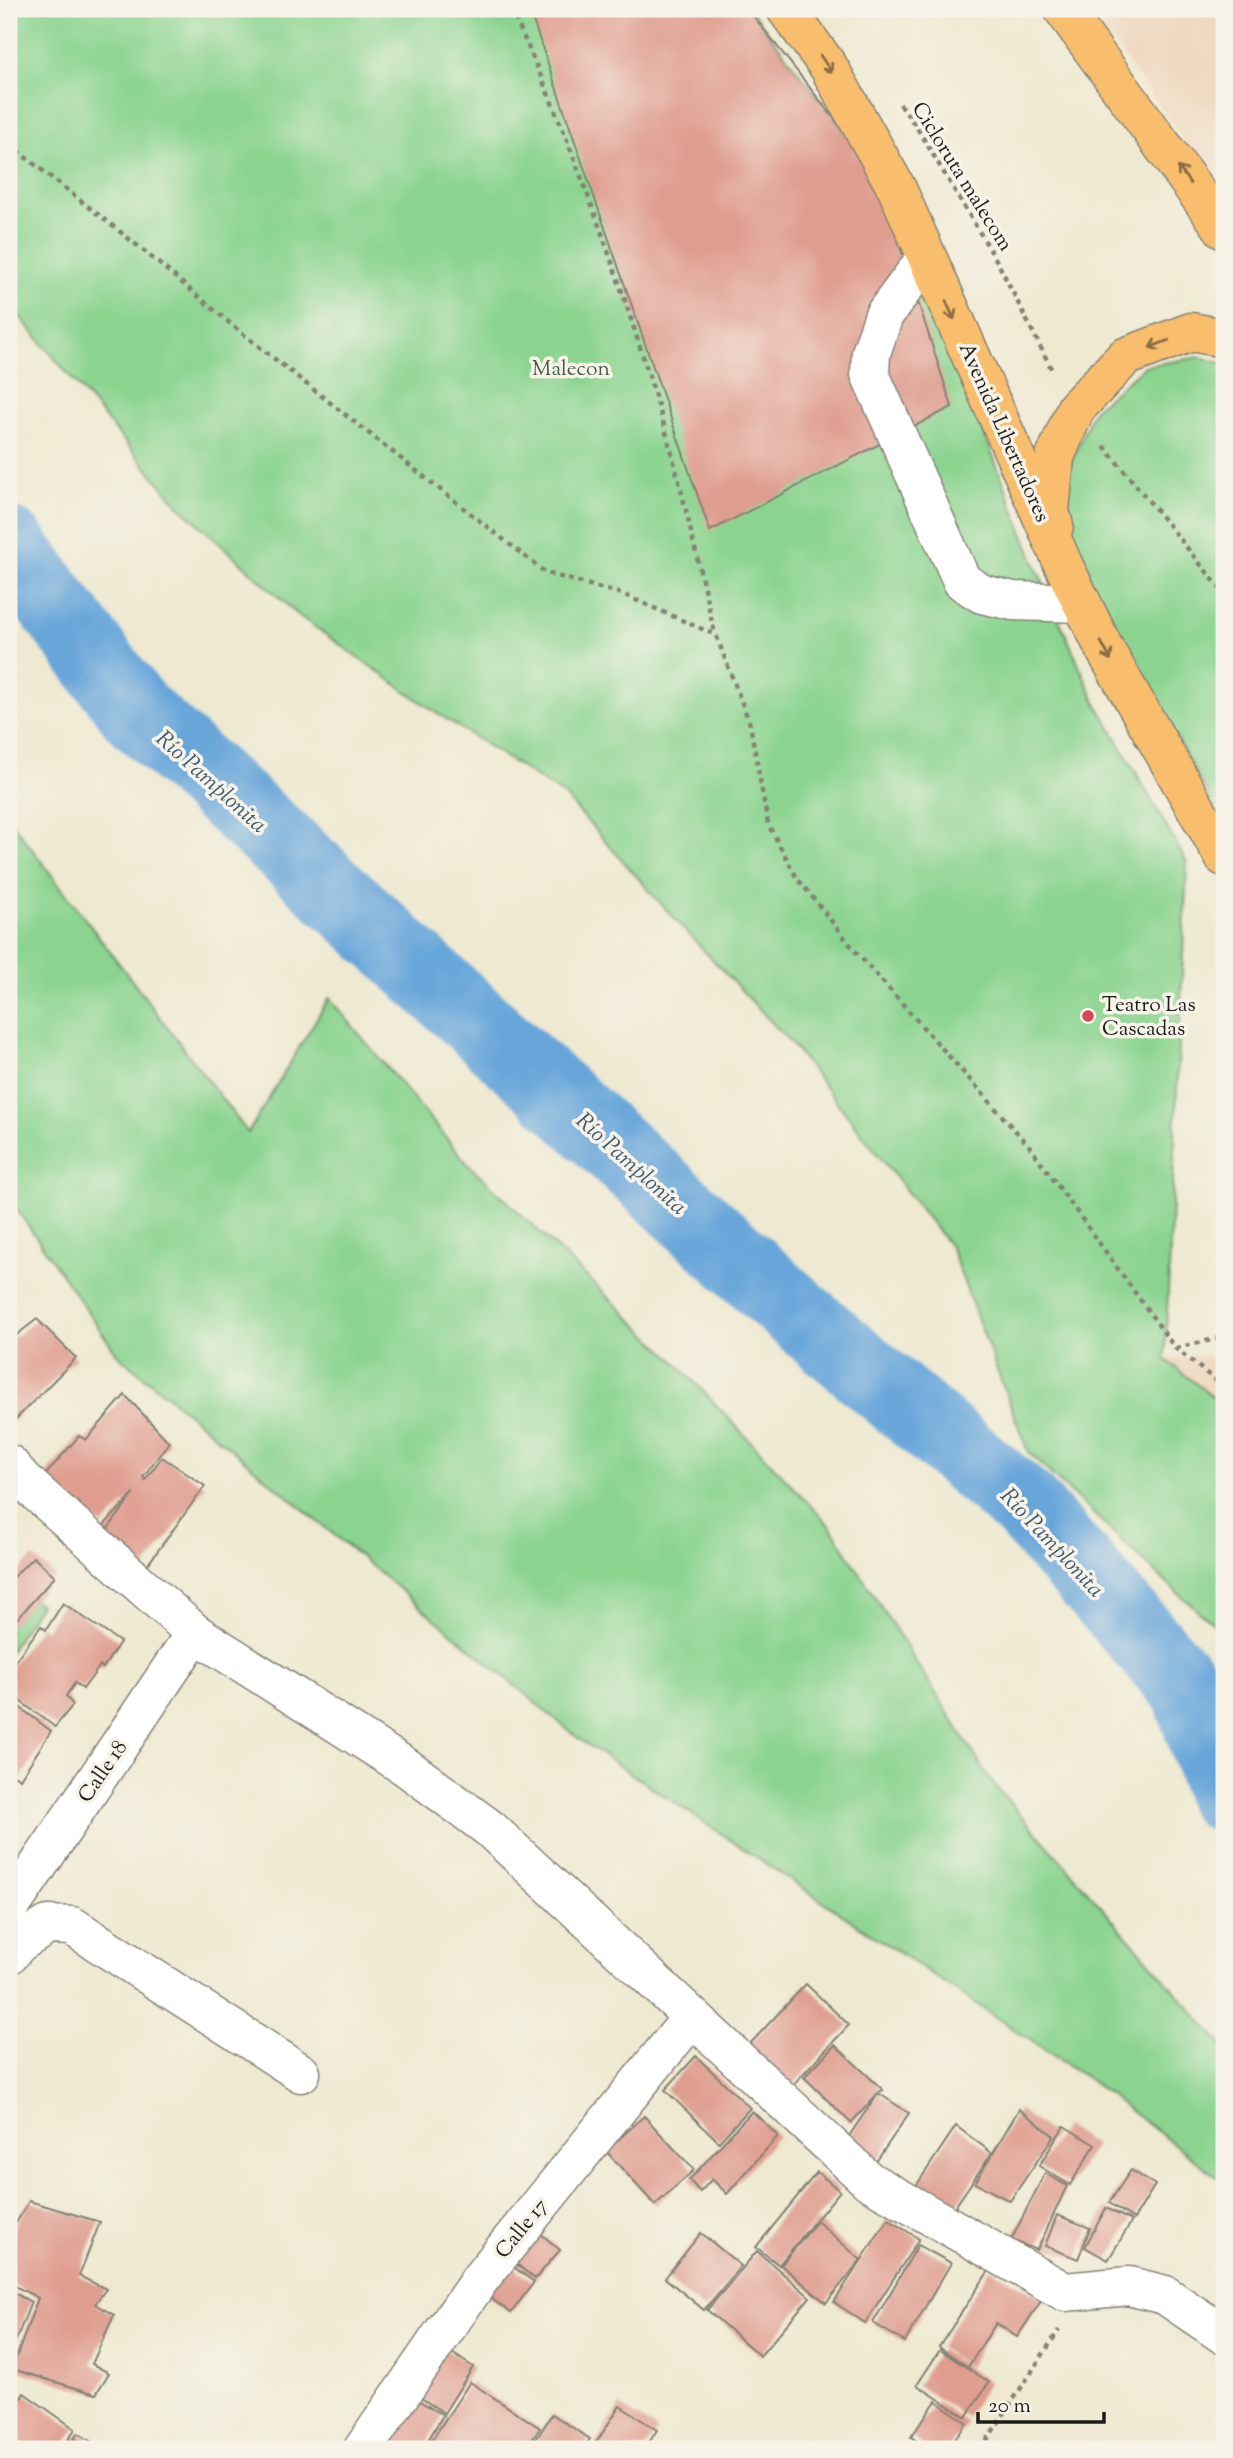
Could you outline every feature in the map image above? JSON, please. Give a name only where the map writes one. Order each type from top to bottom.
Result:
[{"type":"main road","name":"Avenida Libertadores","points":[[786,9],[828,66],[897,189],[1063,564],[1104,648],[1224,857]]},
{"type":"main road","points":[[1063,9],[1224,230]]},
{"type":"main road","points":[[1063,564],[1050,512],[1055,457],[1076,408],[1125,357],[1191,331],[1224,338]]},
{"type":"street","points":[[927,257],[884,315],[871,354],[870,374],[956,569],[962,581],[982,594],[1013,601],[1082,603]]},
{"type":"street","points":[[9,1464],[195,1633],[406,1767],[489,1828],[869,2181],[1065,2292],[1129,2286],[1166,2295],[1224,2335]]},
{"type":"street","name":"Calle 18","points":[[9,1909],[195,1633]]},
{"type":"street","points":[[9,1955],[19,1942],[48,1925],[72,1926],[301,2073]]},
{"type":"street","name":"Calle 17","points":[[363,2449],[481,2278],[692,2017]]},
{"type":"path","points":[[510,9],[535,61],[604,238],[661,415],[716,635],[750,724],[768,824],[797,878],[856,952],[1030,1147],[1175,1348],[1224,1387]]},
{"type":"path","name":"Cicloruta malecom","points":[[895,98],[919,131],[998,263],[1051,369]]},
{"type":"path","points":[[9,144],[546,573],[622,594],[716,635]]},
{"type":"path","points":[[1102,443],[1224,593]]},
{"type":"path","points":[[1175,1348],[1224,1337]]},
{"type":"path","points":[[981,2449],[1085,2290]]},
{"type":"shaded area","points":[[1089,9],[1224,9],[1224,195]]},
{"type":"shaded area","points":[[1224,1355],[1224,1406],[1165,1359]]},
{"type":"green space","name":"Malecon","points":[[9,9],[750,9],[876,172],[916,258],[1037,569],[1093,697],[1187,863],[1165,1359],[1224,1406],[1224,1633],[1172,1588],[1028,1452],[951,1248],[789,1041],[681,926],[565,796],[437,713],[298,615],[177,504],[9,304]]},
{"type":"green space","points":[[1200,357],[1224,364],[1224,823],[1090,583],[1067,521],[1071,462],[1094,409],[1145,366]]},
{"type":"green space","points":[[9,819],[248,1133],[329,998],[467,1163],[671,1357],[830,1526],[991,1781],[1224,2047],[1224,2182],[1090,2080],[579,1739],[117,1354],[9,1198]]},
{"type":"green space","points":[[9,1586],[40,1604],[9,1652]]},
{"type":"building","points":[[529,9],[748,9],[876,172],[952,407],[710,531]]},
{"type":"building","points":[[37,1319],[76,1358],[9,1426],[9,1341]]},
{"type":"building","points":[[125,1395],[169,1442],[143,1477],[145,1480],[162,1457],[205,1486],[143,1571],[101,1538],[134,1494],[103,1526],[57,1487],[46,1474],[79,1436],[86,1440]]},
{"type":"building","points":[[33,1557],[55,1576],[9,1628],[9,1581]]},
{"type":"building","points":[[63,1603],[120,1642],[103,1668],[100,1666],[83,1689],[75,1683],[66,1696],[73,1705],[55,1727],[9,1693],[9,1669],[41,1626],[46,1630]]},
{"type":"building","points":[[9,1699],[51,1731],[20,1779],[9,1772]]},
{"type":"building","points":[[806,1984],[849,2025],[789,2089],[746,2048]]},
{"type":"building","points":[[835,2045],[883,2090],[851,2123],[804,2077]]},
{"type":"building","points":[[696,2056],[750,2108],[719,2142],[665,2090]]},
{"type":"building","points":[[878,2093],[909,2113],[876,2162],[845,2142]]},
{"type":"building","points":[[1019,2109],[1054,2136],[1010,2201],[975,2183]]},
{"type":"building","points":[[752,2111],[778,2136],[727,2194],[712,2179],[700,2192],[689,2180]]},
{"type":"building","points":[[644,2116],[694,2170],[655,2205],[606,2151]]},
{"type":"building","points":[[956,2126],[992,2153],[952,2211],[916,2186]]},
{"type":"building","points":[[1064,2126],[1095,2145],[1070,2185],[1039,2166]]},
{"type":"building","points":[[1131,2170],[1155,2185],[1134,2219],[1109,2203]]},
{"type":"building","points":[[817,2172],[840,2191],[779,2265],[756,2247]]},
{"type":"building","points":[[1045,2173],[1067,2186],[1037,2250],[1011,2240]]},
{"type":"building","points":[[29,2201],[100,2222],[79,2276],[106,2289],[95,2304],[114,2315],[92,2364],[109,2373],[96,2394],[12,2369],[38,2298],[9,2283],[9,2235]]},
{"type":"building","points":[[1106,2208],[1132,2221],[1108,2260],[1085,2247]]},
{"type":"building","points":[[1057,2215],[1090,2228],[1078,2259],[1045,2246]]},
{"type":"building","points":[[888,2219],[919,2239],[865,2323],[834,2302]]},
{"type":"building","points":[[817,2221],[861,2260],[826,2303],[781,2265]]},
{"type":"building","points":[[532,2226],[560,2250],[535,2279],[507,2256]]},
{"type":"building","points":[[701,2233],[741,2266],[704,2310],[665,2278]]},
{"type":"building","points":[[918,2245],[951,2263],[905,2342],[873,2323]]},
{"type":"building","points":[[757,2251],[810,2297],[760,2356],[707,2310]]},
{"type":"building","points":[[504,2260],[534,2282],[511,2313],[482,2292]]},
{"type":"building","points":[[990,2269],[1043,2298],[1017,2337],[996,2323],[968,2367],[939,2347]]},
{"type":"building","points":[[9,2290],[31,2302],[9,2358]]},
{"type":"building","points":[[440,2345],[473,2367],[444,2413],[411,2391]]},
{"type":"building","points":[[940,2350],[989,2382],[966,2417],[917,2385]]},
{"type":"building","points":[[470,2382],[540,2428],[526,2449],[426,2449]]},
{"type":"building","points":[[24,2393],[75,2429],[62,2449],[9,2449],[9,2420]]},
{"type":"building","points":[[408,2394],[443,2415],[423,2449],[396,2449],[381,2440]]},
{"type":"building","points":[[936,2401],[967,2423],[948,2449],[928,2449],[911,2437]]},
{"type":"building","points":[[620,2406],[657,2430],[645,2449],[592,2449]]},
{"type":"building","points":[[552,2414],[590,2439],[583,2449],[530,2449]]},
{"type":"building","points":[[78,2433],[102,2449],[68,2449]]},
{"type":"waterway","name":"Río Pamplonita","points":[[9,545],[135,711],[791,1308],[1023,1504],[1189,1690],[1224,1796]]},
{"type":"place","name":"Teatro Las Cascadas","points":[[1088,1016]]}]
